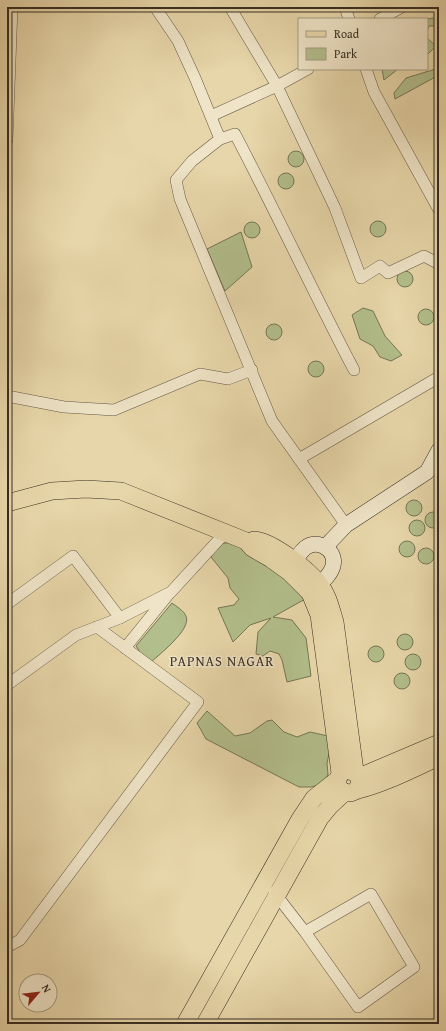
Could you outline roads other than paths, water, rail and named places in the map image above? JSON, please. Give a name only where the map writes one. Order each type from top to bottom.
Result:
[{"type":"main road","points":[[7,503],[52,491],[86,489],[121,491],[246,541],[256,540],[277,548],[292,567],[315,589],[318,615],[349,781],[320,818],[205,1024]]},
{"type":"main road","points":[[185,1024],[300,819],[314,798],[349,781],[439,743]]},
{"type":"main road","points":[[349,781],[372,787],[439,757]]},
{"type":"street","points":[[7,140],[12,7]]},
{"type":"street","points":[[155,7],[178,41],[220,139]]},
{"type":"street","points":[[230,7],[277,86],[335,208],[361,278],[380,266],[388,273],[424,256],[439,264]]},
{"type":"street","points":[[346,7],[350,18]]},
{"type":"street","points":[[382,18],[402,7]]},
{"type":"street","points":[[211,116],[277,86],[306,70]]},
{"type":"street","points":[[366,70],[374,92],[439,210]]},
{"type":"street","points":[[346,525],[272,421],[180,199],[176,180],[192,161],[220,139],[235,134],[273,207],[295,256],[354,370]]},
{"type":"street","points":[[7,396],[64,407],[114,410],[200,374],[228,378],[252,370]]},
{"type":"street","points":[[299,459],[439,377]]},
{"type":"street","points":[[325,547],[346,525],[433,470],[439,450]]},
{"type":"street","points":[[125,648],[171,592],[225,533]]},
{"type":"street","points":[[292,567],[303,549],[314,544],[325,547],[333,556],[333,567],[327,577],[315,589]]},
{"type":"street","points":[[7,604],[73,556],[120,618]]},
{"type":"street","points":[[7,685],[76,634],[120,618],[171,592]]},
{"type":"street","points":[[7,948],[20,940],[198,702],[97,627]]},
{"type":"street","points":[[265,883],[278,895],[358,1007],[414,967],[371,894],[305,932]]},
{"type":"district","name":"PAPNAS NAGAR","points":[[222,661]]}]
